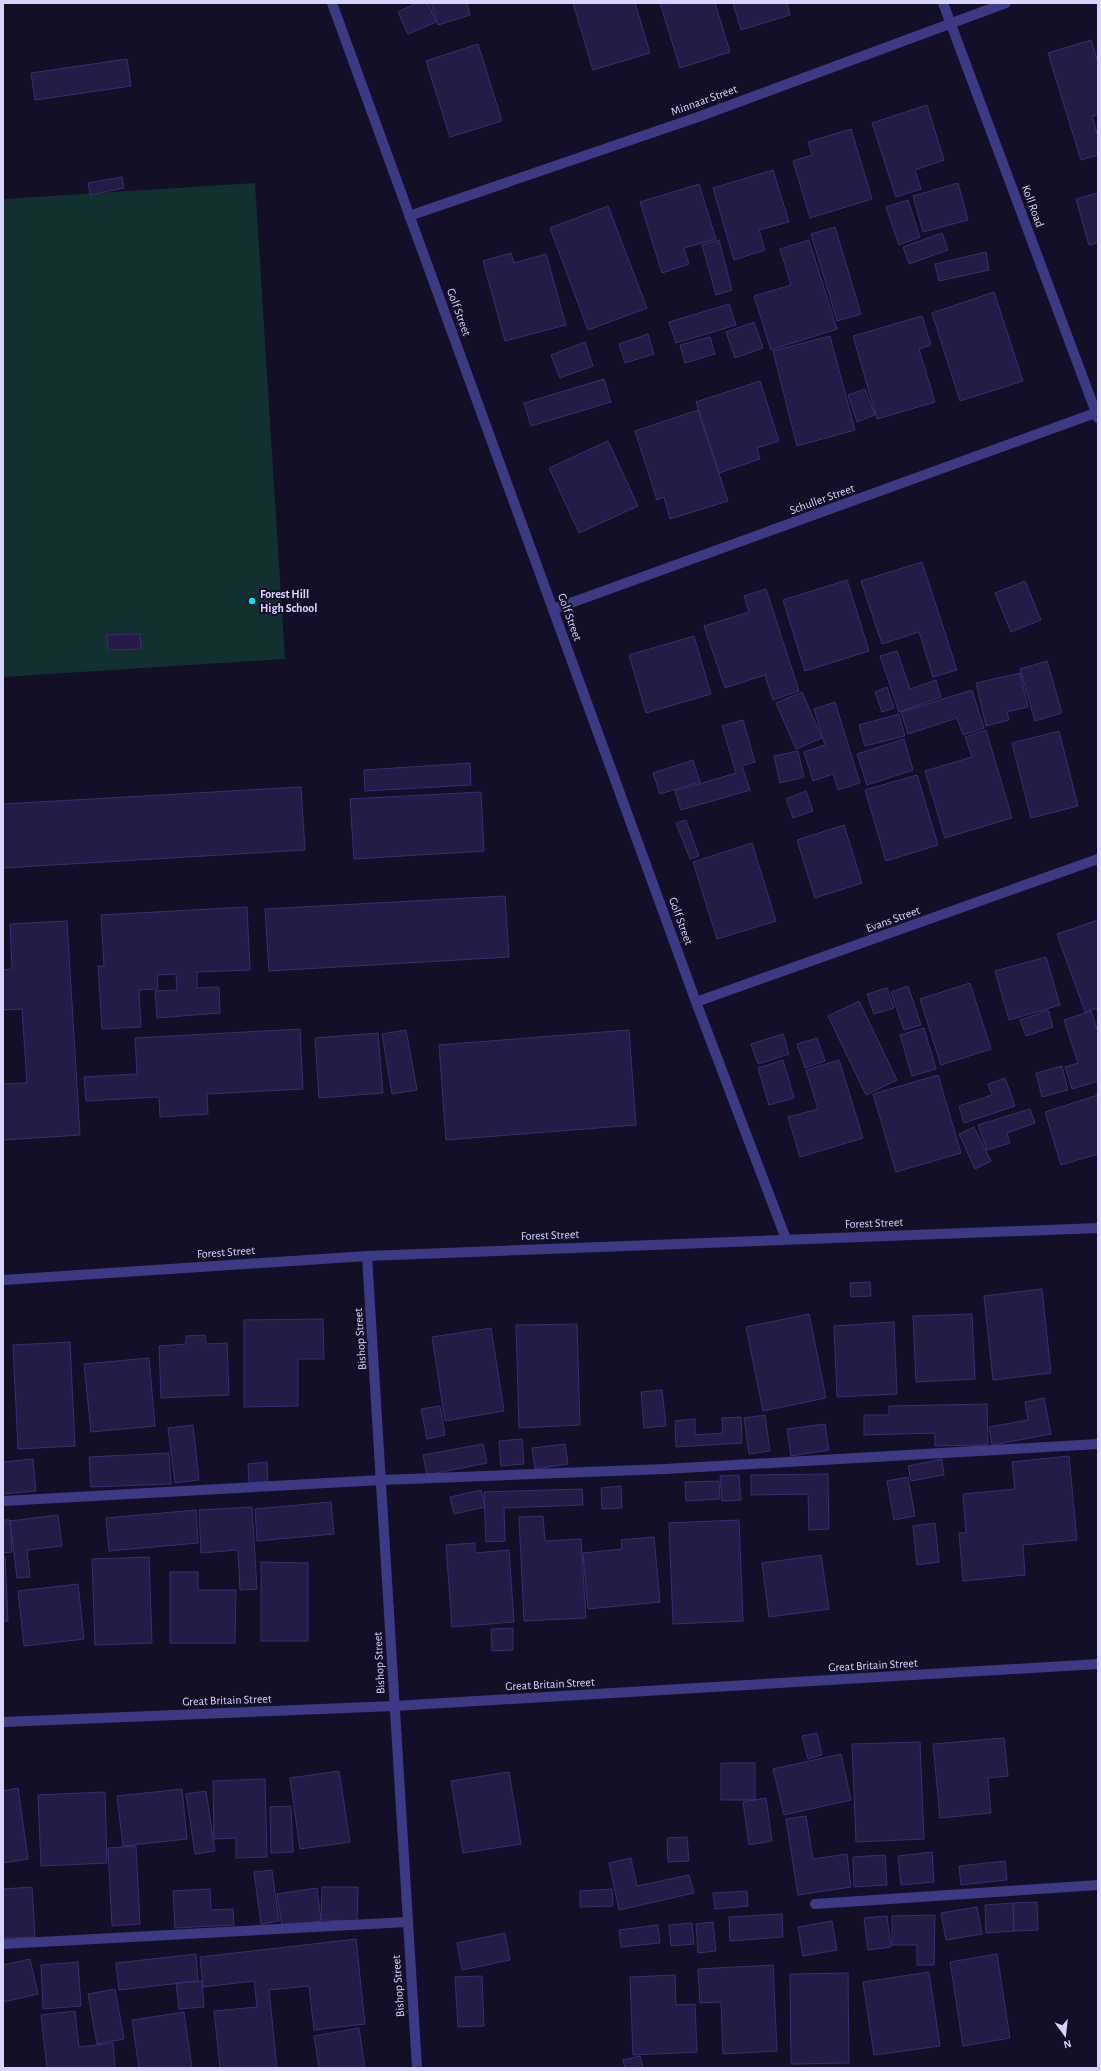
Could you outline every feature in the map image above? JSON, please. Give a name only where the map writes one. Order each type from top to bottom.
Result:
[{"type":"street","name":"Golf Street","points":[[332,3],[696,1002],[786,1239]]},
{"type":"street","name":"Koll Road","points":[[943,3],[1097,414]]},
{"type":"street","name":"Minnaar Street","points":[[409,216],[698,117],[1006,3]]},
{"type":"street","name":"Schuller Street","points":[[554,609],[1097,414]]},
{"type":"street","name":"Evans Street","points":[[696,1002],[1098,859]]},
{"type":"street","name":"Forest Street","points":[[3,1280],[367,1256],[1098,1228]]},
{"type":"street","name":"Bishop Street","points":[[367,1256],[382,1480],[416,2068]]},
{"type":"street","points":[[3,1501],[382,1480],[665,1469],[1098,1444]]},
{"type":"street","name":"Great Britain Street","points":[[3,1722],[394,1706],[1098,1664]]},
{"type":"street","points":[[815,1904],[1098,1885]]},
{"type":"street","points":[[3,1944],[407,1922]]},
{"type":"green space","points":[[255,183],[285,659],[3,677],[3,199]]},
{"type":"building","points":[[417,3],[428,3],[436,22],[408,34],[398,12]]},
{"type":"building","points":[[431,3],[467,3],[470,15],[438,25]]},
{"type":"building","points":[[573,3],[635,3],[650,53],[593,70]]},
{"type":"building","points":[[660,3],[715,3],[730,52],[680,68]]},
{"type":"building","points":[[733,3],[787,3],[790,15],[741,30]]},
{"type":"building","points":[[1091,40],[1098,62],[1098,115],[1092,116],[1098,137],[1098,155],[1081,160],[1048,53]]},
{"type":"building","points":[[478,44],[502,121],[450,137],[426,61]]},
{"type":"building","points":[[127,59],[131,86],[35,100],[31,73]]},
{"type":"building","points":[[927,105],[944,160],[915,170],[921,189],[896,197],[872,123]]},
{"type":"building","points":[[851,129],[872,199],[810,218],[793,161],[812,155],[808,142]]},
{"type":"building","points":[[773,170],[789,222],[759,230],[765,250],[734,260],[713,188]]},
{"type":"building","points":[[122,177],[124,188],[90,195],[88,183]]},
{"type":"building","points":[[958,183],[968,220],[923,232],[913,196]]},
{"type":"building","points":[[699,184],[716,239],[684,248],[689,264],[662,273],[640,202]]},
{"type":"building","points":[[1098,193],[1098,243],[1089,245],[1076,199]]},
{"type":"building","points":[[908,200],[920,237],[899,245],[886,207]]},
{"type":"building","points":[[608,206],[647,308],[588,330],[550,228]]},
{"type":"building","points":[[835,227],[861,314],[837,321],[811,234]]},
{"type":"building","points":[[942,233],[948,250],[909,264],[903,247]]},
{"type":"building","points":[[719,240],[732,290],[716,295],[702,245]]},
{"type":"building","points":[[809,240],[837,329],[771,350],[754,296],[791,285],[780,249]]},
{"type":"building","points":[[986,252],[989,270],[939,281],[935,264]]},
{"type":"building","points":[[511,253],[514,263],[546,254],[566,325],[505,341],[483,261]]},
{"type":"building","points":[[994,292],[1023,381],[960,401],[932,313]]},
{"type":"building","points":[[729,304],[736,325],[676,343],[669,322]]},
{"type":"building","points":[[922,316],[931,345],[919,349],[935,402],[877,419],[853,336]]},
{"type":"building","points":[[754,322],[763,348],[735,358],[726,332]]},
{"type":"building","points":[[648,334],[654,354],[625,363],[619,344]]},
{"type":"building","points":[[830,336],[855,430],[797,446],[773,351]]},
{"type":"building","points":[[710,337],[715,354],[685,363],[680,345]]},
{"type":"building","points":[[585,342],[593,366],[560,378],[551,355]]},
{"type":"building","points":[[604,379],[611,402],[531,426],[524,403]]},
{"type":"building","points":[[760,381],[779,441],[757,448],[760,459],[719,473],[696,402]]},
{"type":"building","points":[[865,389],[875,415],[857,422],[848,395]]},
{"type":"building","points":[[698,410],[728,501],[670,519],[664,497],[657,500],[635,431]]},
{"type":"building","points":[[608,441],[638,506],[579,533],[549,468]]},
{"type":"building","points":[[922,562],[957,670],[933,677],[919,632],[882,644],[861,581]]},
{"type":"building","points":[[847,580],[869,651],[805,671],[783,600]]},
{"type":"building","points":[[1025,581],[1041,620],[1011,632],[995,593]]},
{"type":"building","points":[[766,589],[799,691],[773,700],[765,675],[725,688],[704,626],[749,612],[744,596]]},
{"type":"building","points":[[140,634],[141,649],[108,650],[107,635]]},
{"type":"building","points":[[694,636],[711,694],[646,713],[629,655]]},
{"type":"building","points":[[897,651],[910,689],[936,680],[941,697],[899,712],[880,656]]},
{"type":"building","points":[[1047,661],[1062,713],[1035,721],[1020,669]]},
{"type":"building","points":[[1020,673],[1028,707],[1007,712],[1009,720],[986,726],[976,683]]},
{"type":"building","points":[[887,687],[894,708],[882,712],[875,692]]},
{"type":"building","points":[[972,690],[984,728],[963,735],[957,718],[908,734],[901,712]]},
{"type":"building","points":[[802,692],[822,738],[796,749],[776,703]]},
{"type":"building","points":[[835,702],[860,783],[838,790],[833,774],[813,781],[804,752],[825,745],[814,709]]},
{"type":"building","points":[[899,714],[905,736],[865,746],[859,725]]},
{"type":"building","points":[[743,720],[755,762],[742,766],[750,790],[681,810],[675,791],[736,773],[722,726]]},
{"type":"building","points":[[986,730],[1012,818],[945,838],[925,771],[972,757],[965,737]]},
{"type":"building","points":[[1059,731],[1078,806],[1031,818],[1012,743]]},
{"type":"building","points":[[904,739],[913,770],[867,785],[857,754]]},
{"type":"building","points":[[798,751],[804,777],[780,783],[774,756]]},
{"type":"building","points":[[693,760],[700,782],[660,794],[653,773]]},
{"type":"building","points":[[470,763],[471,785],[365,791],[364,770]]},
{"type":"building","points":[[917,775],[938,845],[886,861],[865,790]]},
{"type":"building","points":[[301,787],[305,850],[3,868],[3,804]]},
{"type":"building","points":[[806,791],[813,811],[793,818],[786,799]]},
{"type":"building","points":[[481,792],[484,851],[354,859],[350,799]]},
{"type":"building","points":[[686,820],[699,856],[690,859],[676,823]]},
{"type":"building","points":[[844,825],[862,883],[815,898],[797,840]]},
{"type":"building","points":[[752,843],[776,921],[717,939],[693,862]]},
{"type":"building","points":[[505,896],[509,957],[269,971],[265,909]]},
{"type":"building","points":[[247,907],[250,970],[197,972],[197,988],[219,987],[220,1013],[157,1018],[155,991],[177,990],[176,974],[157,975],[158,989],[139,990],[141,1027],[102,1029],[98,966],[104,966],[101,915]]},
{"type":"building","points":[[1098,920],[1098,1008],[1085,1012],[1057,934]]},
{"type":"building","points":[[67,921],[80,1135],[3,1140],[3,1084],[27,1083],[22,1009],[3,1010],[3,970],[12,969],[10,924]]},
{"type":"building","points":[[1046,957],[1060,1005],[1009,1020],[995,971]]},
{"type":"building","points":[[970,983],[991,1049],[941,1065],[920,999]]},
{"type":"building","points":[[908,986],[921,1025],[904,1030],[891,992]]},
{"type":"building","points":[[887,988],[894,1008],[874,1014],[867,994]]},
{"type":"building","points":[[859,1001],[897,1080],[866,1095],[828,1016]]},
{"type":"building","points":[[1048,1010],[1053,1027],[1026,1036],[1020,1020]]},
{"type":"building","points":[[1091,1011],[1098,1032],[1098,1081],[1072,1089],[1065,1067],[1078,1063],[1064,1020]]},
{"type":"building","points":[[924,1028],[936,1069],[912,1076],[900,1035]]},
{"type":"building","points":[[300,1029],[303,1089],[207,1094],[208,1114],[160,1117],[159,1097],[86,1101],[84,1077],[137,1074],[135,1038]]},
{"type":"building","points":[[406,1030],[417,1090],[392,1094],[382,1034]]},
{"type":"building","points":[[629,1030],[636,1125],[446,1140],[439,1045]]},
{"type":"building","points":[[378,1033],[383,1093],[319,1098],[315,1038]]},
{"type":"building","points":[[783,1034],[789,1054],[758,1064],[751,1044]]},
{"type":"building","points":[[817,1038],[825,1061],[805,1068],[797,1044]]},
{"type":"building","points":[[783,1060],[794,1098],[769,1105],[758,1068]]},
{"type":"building","points":[[839,1060],[863,1138],[800,1157],[788,1117],[818,1109],[806,1070]]},
{"type":"building","points":[[1062,1066],[1068,1090],[1042,1097],[1036,1073]]},
{"type":"building","points":[[938,1075],[961,1153],[896,1172],[873,1094]]},
{"type":"building","points":[[1005,1078],[1015,1106],[964,1123],[959,1106],[992,1095],[988,1084]]},
{"type":"building","points":[[1098,1095],[1098,1154],[1061,1165],[1045,1112]]},
{"type":"building","points":[[1030,1109],[1035,1123],[1007,1133],[1010,1143],[987,1150],[978,1125]]},
{"type":"building","points":[[974,1127],[991,1161],[975,1169],[959,1134]]},
{"type":"building","points":[[870,1282],[871,1296],[851,1297],[850,1283]]},
{"type":"building","points":[[1042,1289],[1051,1373],[993,1380],[984,1296]]},
{"type":"building","points":[[809,1314],[826,1398],[763,1411],[746,1327]]},
{"type":"building","points":[[972,1314],[975,1379],[916,1382],[913,1316]]},
{"type":"building","points":[[323,1319],[324,1359],[298,1359],[298,1406],[244,1407],[244,1320]]},
{"type":"building","points":[[894,1322],[897,1394],[837,1397],[834,1326]]},
{"type":"building","points":[[577,1324],[580,1425],[519,1428],[516,1325]]},
{"type":"building","points":[[491,1328],[504,1411],[445,1421],[432,1337]]},
{"type":"building","points":[[205,1335],[206,1344],[227,1343],[229,1395],[161,1398],[159,1346],[186,1344],[186,1336]]},
{"type":"building","points":[[70,1342],[75,1446],[18,1449],[13,1345]]},
{"type":"building","points":[[149,1358],[155,1426],[91,1432],[84,1364]]},
{"type":"building","points":[[662,1390],[666,1426],[644,1428],[641,1392]]},
{"type":"building","points":[[1044,1398],[1051,1434],[992,1445],[989,1427],[1028,1420],[1025,1402]]},
{"type":"building","points":[[987,1404],[988,1445],[935,1446],[935,1433],[864,1435],[864,1415],[889,1415],[889,1406]]},
{"type":"building","points":[[440,1406],[445,1435],[427,1439],[421,1409]]},
{"type":"building","points":[[765,1415],[770,1451],[749,1454],[744,1418]]},
{"type":"building","points":[[741,1417],[742,1443],[676,1447],[675,1421],[695,1419],[695,1435],[723,1433],[722,1418]]},
{"type":"building","points":[[825,1424],[829,1450],[791,1456],[787,1429]]},
{"type":"building","points":[[193,1425],[199,1480],[175,1483],[168,1428]]},
{"type":"building","points":[[522,1439],[524,1464],[501,1466],[499,1441]]},
{"type":"building","points":[[483,1444],[487,1463],[427,1475],[423,1455]]},
{"type":"building","points":[[565,1444],[568,1464],[535,1469],[532,1448]]},
{"type":"building","points":[[169,1453],[171,1484],[91,1487],[89,1457]]},
{"type":"building","points":[[1069,1456],[1077,1540],[1023,1545],[1025,1575],[963,1581],[959,1533],[966,1533],[963,1494],[1015,1489],[1012,1462]]},
{"type":"building","points":[[33,1459],[36,1491],[3,1494],[3,1462]]},
{"type":"building","points":[[942,1459],[944,1475],[911,1481],[908,1466]]},
{"type":"building","points":[[267,1462],[268,1483],[249,1484],[248,1464]]},
{"type":"building","points":[[828,1474],[829,1529],[809,1530],[808,1494],[751,1495],[751,1475]]},
{"type":"building","points":[[739,1475],[741,1500],[722,1501],[720,1476]]},
{"type":"building","points":[[908,1477],[915,1516],[894,1520],[887,1481]]},
{"type":"building","points":[[719,1481],[720,1499],[686,1501],[685,1482]]},
{"type":"building","points":[[621,1486],[622,1508],[602,1509],[601,1488]]},
{"type":"building","points":[[582,1489],[583,1505],[504,1508],[505,1541],[486,1542],[484,1492]]},
{"type":"building","points":[[481,1490],[485,1507],[454,1514],[450,1497]]},
{"type":"building","points":[[331,1502],[334,1534],[257,1541],[255,1509]]},
{"type":"building","points":[[252,1507],[257,1589],[240,1590],[238,1550],[201,1553],[199,1510]]},
{"type":"building","points":[[196,1510],[198,1543],[109,1551],[106,1518]]},
{"type":"building","points":[[58,1515],[62,1546],[27,1550],[30,1577],[17,1578],[10,1521]]},
{"type":"building","points":[[543,1516],[545,1541],[581,1539],[586,1618],[524,1621],[519,1517]]},
{"type":"building","points":[[3,1520],[10,1520],[12,1552],[3,1553]]},
{"type":"building","points":[[739,1520],[743,1621],[673,1624],[669,1523]]},
{"type":"building","points":[[935,1523],[939,1562],[917,1565],[913,1526]]},
{"type":"building","points":[[654,1537],[660,1602],[588,1609],[583,1553],[622,1549],[621,1540]]},
{"type":"building","points":[[475,1543],[475,1553],[509,1550],[514,1622],[452,1627],[446,1545]]},
{"type":"building","points":[[821,1555],[829,1609],[769,1617],[762,1563]]},
{"type":"building","points":[[3,1557],[5,1557],[8,1621],[3,1621]]},
{"type":"building","points":[[149,1557],[152,1643],[95,1645],[92,1559]]},
{"type":"building","points":[[261,1562],[308,1563],[308,1641],[261,1641]]},
{"type":"building","points":[[170,1572],[198,1572],[198,1590],[236,1590],[235,1643],[170,1643]]},
{"type":"building","points":[[78,1584],[84,1639],[24,1646],[18,1591]]},
{"type":"building","points":[[513,1628],[513,1650],[492,1651],[491,1629]]},
{"type":"building","points":[[817,1733],[822,1755],[808,1759],[802,1736]]},
{"type":"building","points":[[1004,1738],[1008,1776],[988,1778],[991,1813],[940,1818],[933,1744]]},
{"type":"building","points":[[920,1742],[924,1839],[856,1842],[852,1744]]},
{"type":"building","points":[[841,1754],[851,1800],[784,1815],[773,1769]]},
{"type":"building","points":[[721,1763],[755,1763],[755,1800],[721,1800]]},
{"type":"building","points":[[339,1771],[350,1842],[300,1849],[290,1778]]},
{"type":"building","points":[[509,1772],[521,1844],[463,1853],[451,1781]]},
{"type":"building","points":[[265,1779],[267,1857],[236,1858],[236,1838],[214,1839],[213,1781]]},
{"type":"building","points":[[18,1788],[28,1859],[3,1863],[3,1791]]},
{"type":"building","points":[[182,1789],[187,1839],[123,1846],[117,1796]]},
{"type":"building","points":[[206,1791],[215,1851],[195,1854],[186,1794]]},
{"type":"building","points":[[105,1792],[107,1863],[41,1866],[38,1795]]},
{"type":"building","points":[[766,1798],[772,1841],[749,1845],[743,1802]]},
{"type":"building","points":[[291,1806],[293,1852],[271,1853],[270,1807]]},
{"type":"building","points":[[806,1816],[813,1859],[847,1854],[851,1887],[798,1895],[786,1819]]},
{"type":"building","points":[[687,1837],[689,1861],[668,1862],[667,1838]]},
{"type":"building","points":[[136,1846],[140,1924],[112,1926],[108,1848]]},
{"type":"building","points":[[932,1852],[934,1882],[901,1885],[898,1856]]},
{"type":"building","points":[[885,1855],[887,1885],[854,1887],[853,1857]]},
{"type":"building","points":[[631,1858],[637,1886],[689,1875],[694,1893],[619,1910],[609,1863]]},
{"type":"building","points":[[1005,1861],[1007,1880],[961,1885],[959,1866]]},
{"type":"building","points":[[272,1870],[279,1921],[261,1924],[254,1872]]},
{"type":"building","points":[[32,1887],[35,1937],[3,1938],[3,1889]]},
{"type":"building","points":[[322,1887],[358,1887],[357,1921],[321,1920]]},
{"type":"building","points":[[317,1888],[321,1921],[282,1926],[277,1894]]},
{"type":"building","points":[[210,1889],[211,1910],[233,1909],[234,1925],[175,1928],[173,1891]]},
{"type":"building","points":[[612,1889],[613,1906],[580,1907],[580,1891]]},
{"type":"building","points":[[747,1891],[748,1906],[715,1909],[713,1893]]},
{"type":"building","points":[[1037,1902],[1038,1930],[1014,1931],[1013,1903]]},
{"type":"building","points":[[1013,1903],[1014,1931],[986,1933],[985,1905]]},
{"type":"building","points":[[977,1907],[982,1934],[946,1940],[941,1913]]},
{"type":"building","points":[[782,1914],[783,1937],[730,1941],[729,1917]]},
{"type":"building","points":[[935,1915],[934,1965],[917,1965],[917,1945],[892,1945],[892,1916]]},
{"type":"building","points":[[887,1916],[891,1947],[868,1950],[864,1918]]},
{"type":"building","points":[[832,1921],[837,1950],[803,1956],[798,1927]]},
{"type":"building","points":[[713,1922],[716,1951],[698,1953],[696,1924]]},
{"type":"building","points":[[692,1923],[694,1944],[671,1946],[669,1925]]},
{"type":"building","points":[[658,1925],[660,1943],[621,1947],[619,1930]]},
{"type":"building","points":[[505,1933],[510,1960],[462,1970],[457,1943]]},
{"type":"building","points":[[356,1939],[365,2024],[314,2030],[309,1986],[269,1990],[277,2068],[220,2068],[214,2011],[257,2007],[254,1981],[203,1987],[200,1957]]},
{"type":"building","points":[[196,1954],[198,1981],[119,1990],[116,1963]]},
{"type":"building","points":[[997,1954],[1010,2038],[963,2046],[950,1962]]},
{"type":"building","points":[[30,1959],[38,1994],[3,2002],[3,1965]]},
{"type":"building","points":[[78,1962],[81,2006],[43,2009],[41,1965]]},
{"type":"building","points":[[773,1965],[777,2051],[723,2054],[721,2002],[700,2003],[698,1969]]},
{"type":"building","points":[[929,1972],[940,2046],[874,2055],[863,1982]]},
{"type":"building","points":[[848,1973],[849,2063],[791,2064],[790,1974]]},
{"type":"building","points":[[675,1975],[676,2005],[695,2004],[697,2052],[633,2055],[630,1977]]},
{"type":"building","points":[[482,1976],[484,2026],[458,2027],[455,1977]]},
{"type":"building","points":[[202,1981],[204,2007],[179,2009],[176,1983]]},
{"type":"building","points":[[115,1989],[124,2039],[97,2044],[88,1994]]},
{"type":"building","points":[[75,2011],[79,2047],[113,2043],[115,2068],[47,2068],[41,2015]]},
{"type":"building","points":[[184,2012],[192,2068],[139,2068],[132,2020]]},
{"type":"building","points":[[359,2028],[365,2068],[319,2068],[314,2036]]},
{"type":"building","points":[[640,2056],[643,2068],[625,2068],[623,2060]]},
{"type":"place","name":"Forest Hill High School","points":[[252,601]]}]
